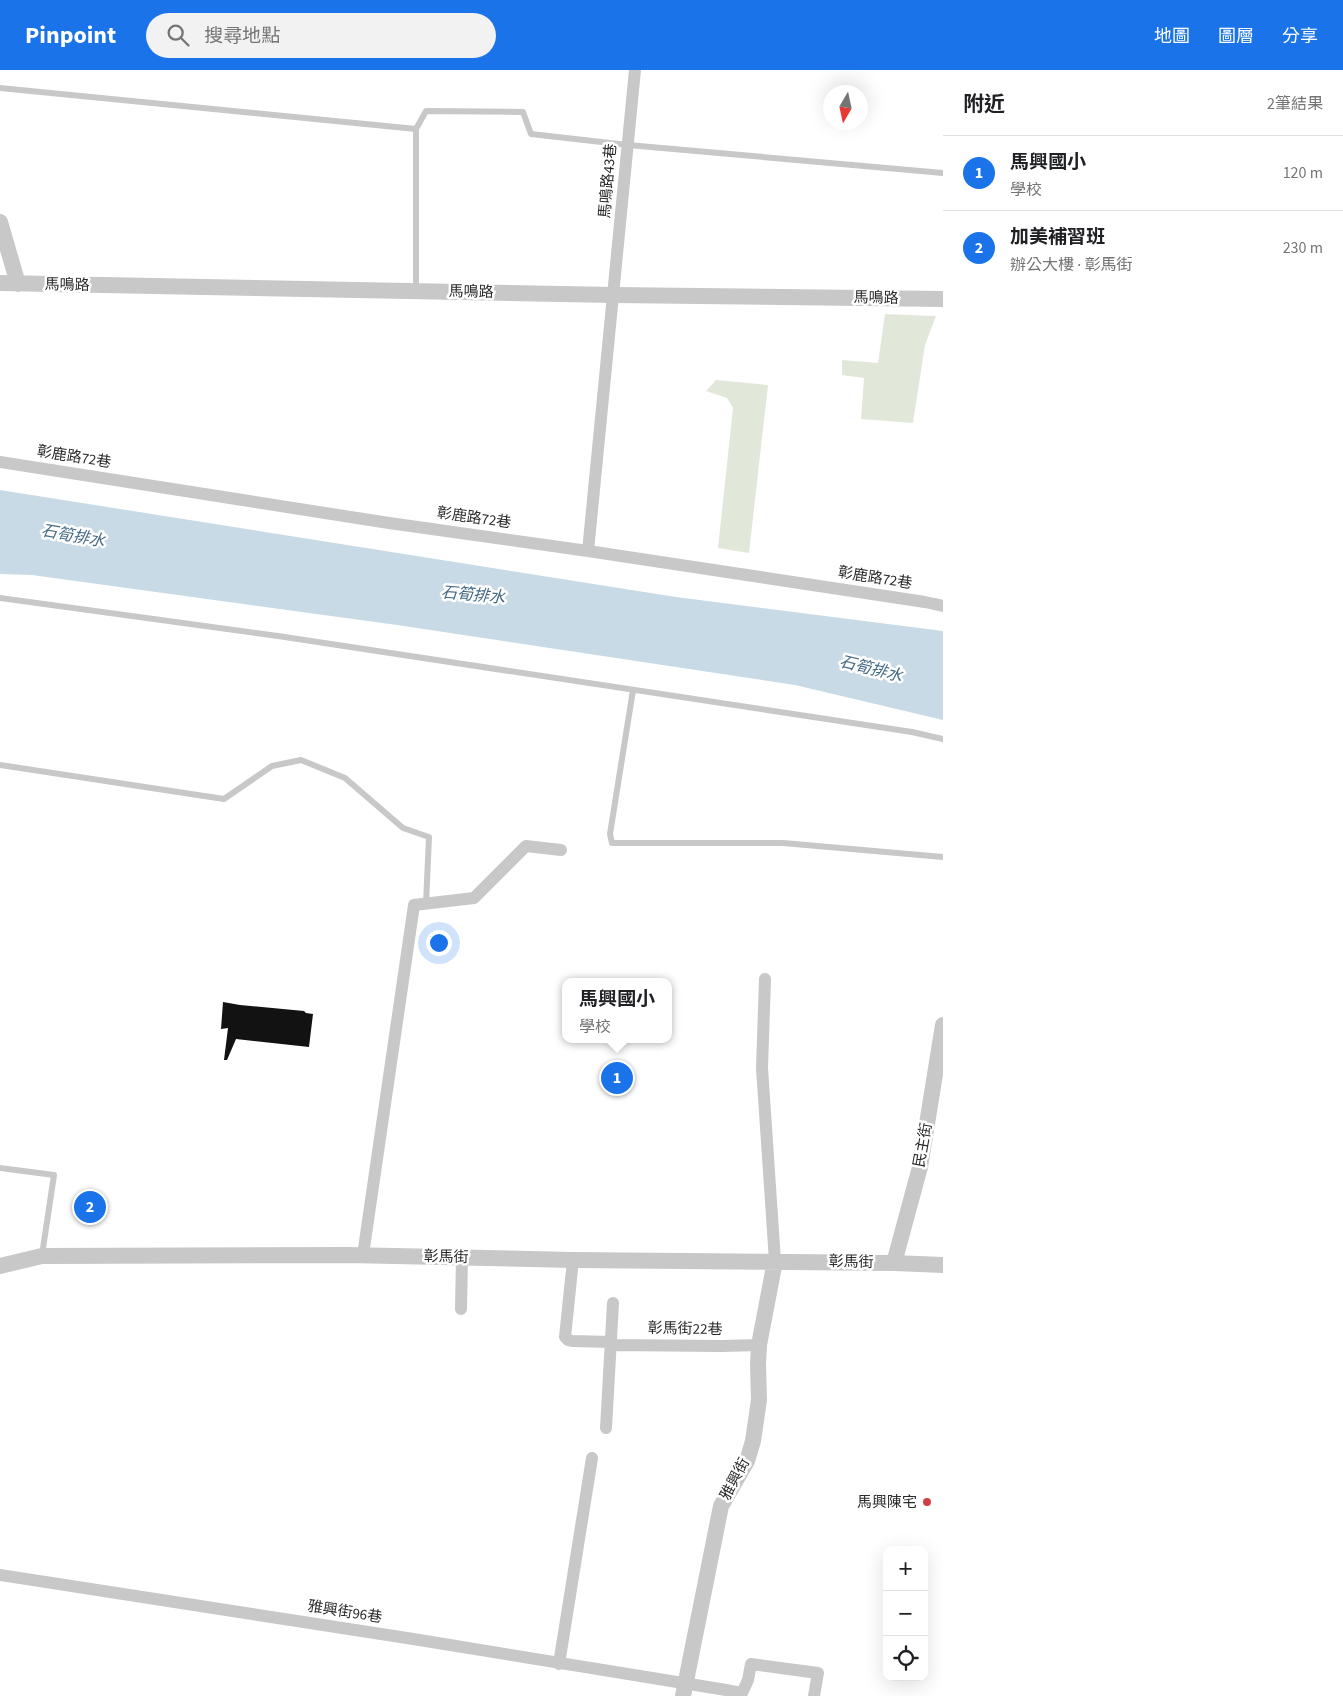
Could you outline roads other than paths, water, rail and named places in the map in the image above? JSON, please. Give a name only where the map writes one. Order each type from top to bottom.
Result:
[{"type":"street","name":"馬鳴路43巷","points":[[588,550],[635,70]]},
{"type":"street","points":[[0,222],[18,284]]},
{"type":"street","name":"馬鳴路","points":[[0,283],[943,299]]},
{"type":"street","name":"彰鹿路72巷","points":[[0,462],[389,523],[588,550],[916,600],[943,606]]},
{"type":"street","points":[[363,1255],[414,905],[474,898],[526,846],[561,850]]},
{"type":"street","points":[[765,979],[762,1068],[775,1261]]},
{"type":"street","name":"民主街","points":[[894,1263],[920,1167],[943,1025]]},
{"type":"street","name":"彰馬街","points":[[0,1266],[42,1256],[363,1255],[943,1265]]},
{"type":"street","points":[[461,1309],[462,1257]]},
{"type":"street","name":"彰馬街22巷","points":[[573,1260],[565,1337],[568,1340],[722,1346],[759,1345]]},
{"type":"street","name":"雅興街","points":[[684,1690],[721,1506],[747,1461],[753,1442],[759,1400],[759,1345],[775,1261]]},
{"type":"street","points":[[606,1428],[613,1303]]},
{"type":"street","points":[[559,1664],[592,1458]]},
{"type":"street","name":"雅興街96巷","points":[[0,1575],[407,1638],[559,1664],[684,1690],[742,1693],[748,1680],[750,1664],[818,1673],[814,1696]]},
{"type":"lane","points":[[0,88],[416,129]]},
{"type":"lane","points":[[416,291],[416,129],[426,111],[523,112],[531,134],[628,145],[943,173]]},
{"type":"lane","points":[[0,598],[278,636],[912,732],[943,739]]},
{"type":"lane","points":[[633,690],[610,834],[612,844],[783,843],[943,857]]},
{"type":"lane","points":[[0,765],[224,800],[272,766],[301,760],[345,778],[403,828],[429,837],[426,904]]},
{"type":"lane","points":[[0,1168],[54,1175],[42,1256]]},
{"type":"water","name":"石筍排水","points":[[0,490],[676,597],[943,631],[943,720],[795,685],[397,625],[32,575],[0,574]]},
{"type":"place","name":"馬興國小","points":[[617,1078]]},
{"type":"place","name":"加美補習班","points":[[90,1207]]},
{"type":"place","name":"馬興陳宅","points":[[927,1502]]}]
